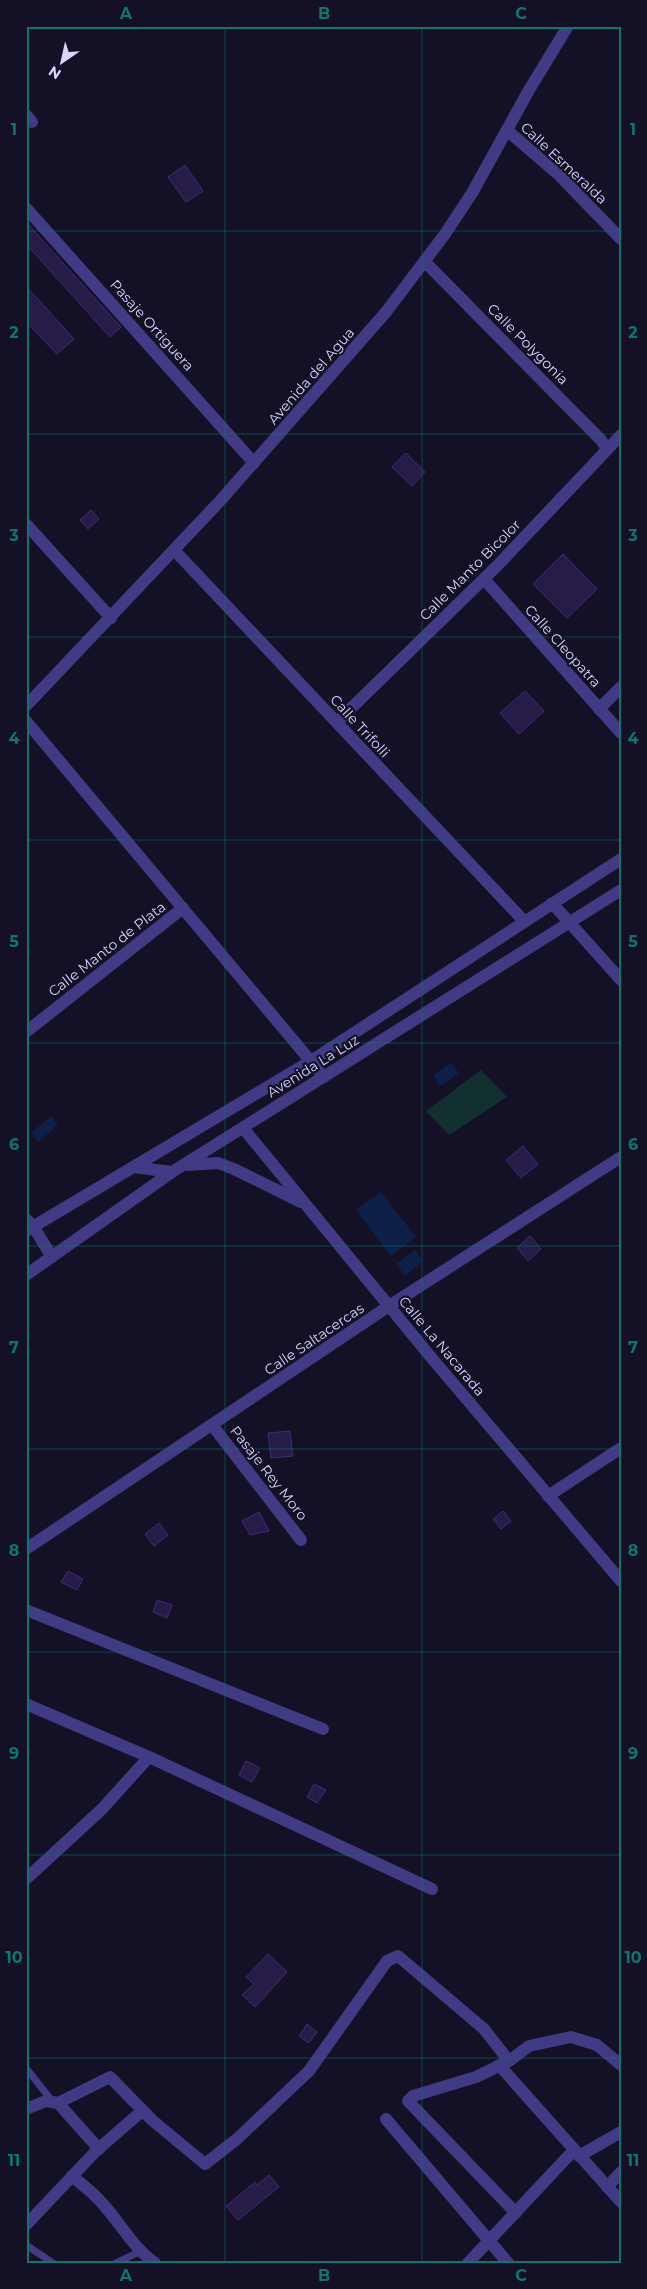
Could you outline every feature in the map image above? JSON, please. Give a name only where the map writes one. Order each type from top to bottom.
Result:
[{"type":"street","name":"Avenida del Agua","points":[[26,706],[175,551],[386,312],[425,262],[472,193],[529,90],[568,26]]},
{"type":"street","name":"Calle Esmeralda","points":[[508,131],[559,174],[621,238]]},
{"type":"street","name":"Pasaje Ortiguera","points":[[26,208],[254,463]]},
{"type":"street","name":"Calle Polygonia","points":[[425,262],[601,440],[607,449]]},
{"type":"street","name":"Calle Manto Bicolor","points":[[337,722],[484,578],[621,435]]},
{"type":"street","points":[[26,524],[111,618]]},
{"type":"street","name":"Calle Trifolli","points":[[175,551],[524,921]]},
{"type":"street","name":"Calle Cleopatra","points":[[484,578],[621,733]]},
{"type":"street","points":[[599,709],[621,687]]},
{"type":"street","points":[[26,721],[324,1077]]},
{"type":"street","name":"Avenida La Luz","points":[[29,1225],[133,1167],[311,1060],[621,859]]},
{"type":"street","name":"Avenida La Luz","points":[[26,1275],[176,1169],[621,890]]},
{"type":"street","points":[[552,904],[621,980]]},
{"type":"street","name":"Calle Manto de Plata","points":[[26,1032],[183,908]]},
{"type":"street","name":"Calle La Nacarada","points":[[243,1128],[389,1306],[621,1582]]},
{"type":"street","name":"Calle Saltacercas","points":[[26,1549],[389,1306],[621,1157]]},
{"type":"street","points":[[133,1167],[176,1169],[218,1163],[261,1181],[307,1206]]},
{"type":"street","points":[[29,1225],[52,1257]]},
{"type":"street","name":"Pasaje Rey Moro","points":[[212,1425],[301,1540]]},
{"type":"street","points":[[548,1496],[621,1448]]},
{"type":"street","points":[[26,1610],[323,1729]]},
{"type":"street","points":[[26,1704],[149,1757],[432,1889]]},
{"type":"street","points":[[26,1879],[102,1809],[149,1757]]},
{"type":"street","points":[[26,2109],[46,2101],[55,2102],[110,2077],[142,2111],[205,2164],[237,2139],[308,2071],[387,1961],[398,1956],[484,2029],[504,2063],[576,2153],[621,2202]]},
{"type":"street","points":[[516,2213],[408,2101],[413,2096],[476,2076],[504,2063],[529,2046],[571,2037],[597,2045],[621,2065]]},
{"type":"street","points":[[55,2102],[99,2148]]},
{"type":"street","points":[[26,2225],[99,2148],[142,2111]]},
{"type":"street","points":[[386,2119],[508,2263]]},
{"type":"street","points":[[468,2263],[576,2153],[621,2132]]},
{"type":"street","points":[[607,2187],[621,2172]]},
{"type":"street","points":[[72,2176],[101,2201],[141,2251],[155,2263]]},
{"type":"lane","points":[[26,2068],[55,2102]]},
{"type":"lane","points":[[26,2245],[53,2263]]},
{"type":"lane","points":[[116,2263],[141,2251]]},
{"type":"green space","points":[[481,1070],[507,1097],[449,1135],[426,1111]]},
{"type":"water","points":[[451,1063],[459,1073],[442,1085],[438,1084],[434,1075]]},
{"type":"water","points":[[51,1116],[58,1125],[38,1142],[31,1133]]},
{"type":"water","points":[[381,1192],[416,1237],[391,1256],[356,1210]]},
{"type":"water","points":[[415,1250],[423,1261],[405,1276],[396,1264]]},
{"type":"building","points":[[185,165],[203,191],[186,202],[168,177]]},
{"type":"building","points":[[26,222],[121,327],[110,337],[26,244]]},
{"type":"building","points":[[26,286],[74,339],[57,354],[26,322]]},
{"type":"building","points":[[406,453],[425,472],[412,486],[392,467]]},
{"type":"building","points":[[91,510],[99,519],[88,529],[80,520]]},
{"type":"building","points":[[563,554],[597,589],[567,618],[533,584]]},
{"type":"building","points":[[525,691],[544,711],[519,734],[500,713]]},
{"type":"building","points":[[523,1146],[538,1164],[521,1178],[506,1160]]},
{"type":"building","points":[[530,1236],[541,1249],[528,1261],[517,1248]]},
{"type":"building","points":[[290,1431],[293,1456],[271,1458],[268,1433]]},
{"type":"building","points":[[503,1511],[511,1521],[501,1529],[493,1519]]},
{"type":"building","points":[[259,1512],[269,1531],[250,1535],[242,1521]]},
{"type":"building","points":[[159,1523],[168,1535],[154,1546],[145,1534]]},
{"type":"building","points":[[68,1571],[83,1579],[77,1590],[61,1582]]},
{"type":"building","points":[[157,1600],[172,1605],[167,1618],[153,1612]]},
{"type":"building","points":[[246,1761],[260,1768],[252,1782],[239,1775]]},
{"type":"building","points":[[314,1784],[326,1790],[317,1803],[307,1797]]},
{"type":"building","points":[[268,1954],[287,1972],[255,2007],[242,1995],[254,1984],[246,1977]]},
{"type":"building","points":[[307,2024],[317,2032],[309,2043],[299,2036]]},
{"type":"building","points":[[269,2175],[279,2187],[238,2220],[226,2206],[255,2182],[257,2185]]}]
